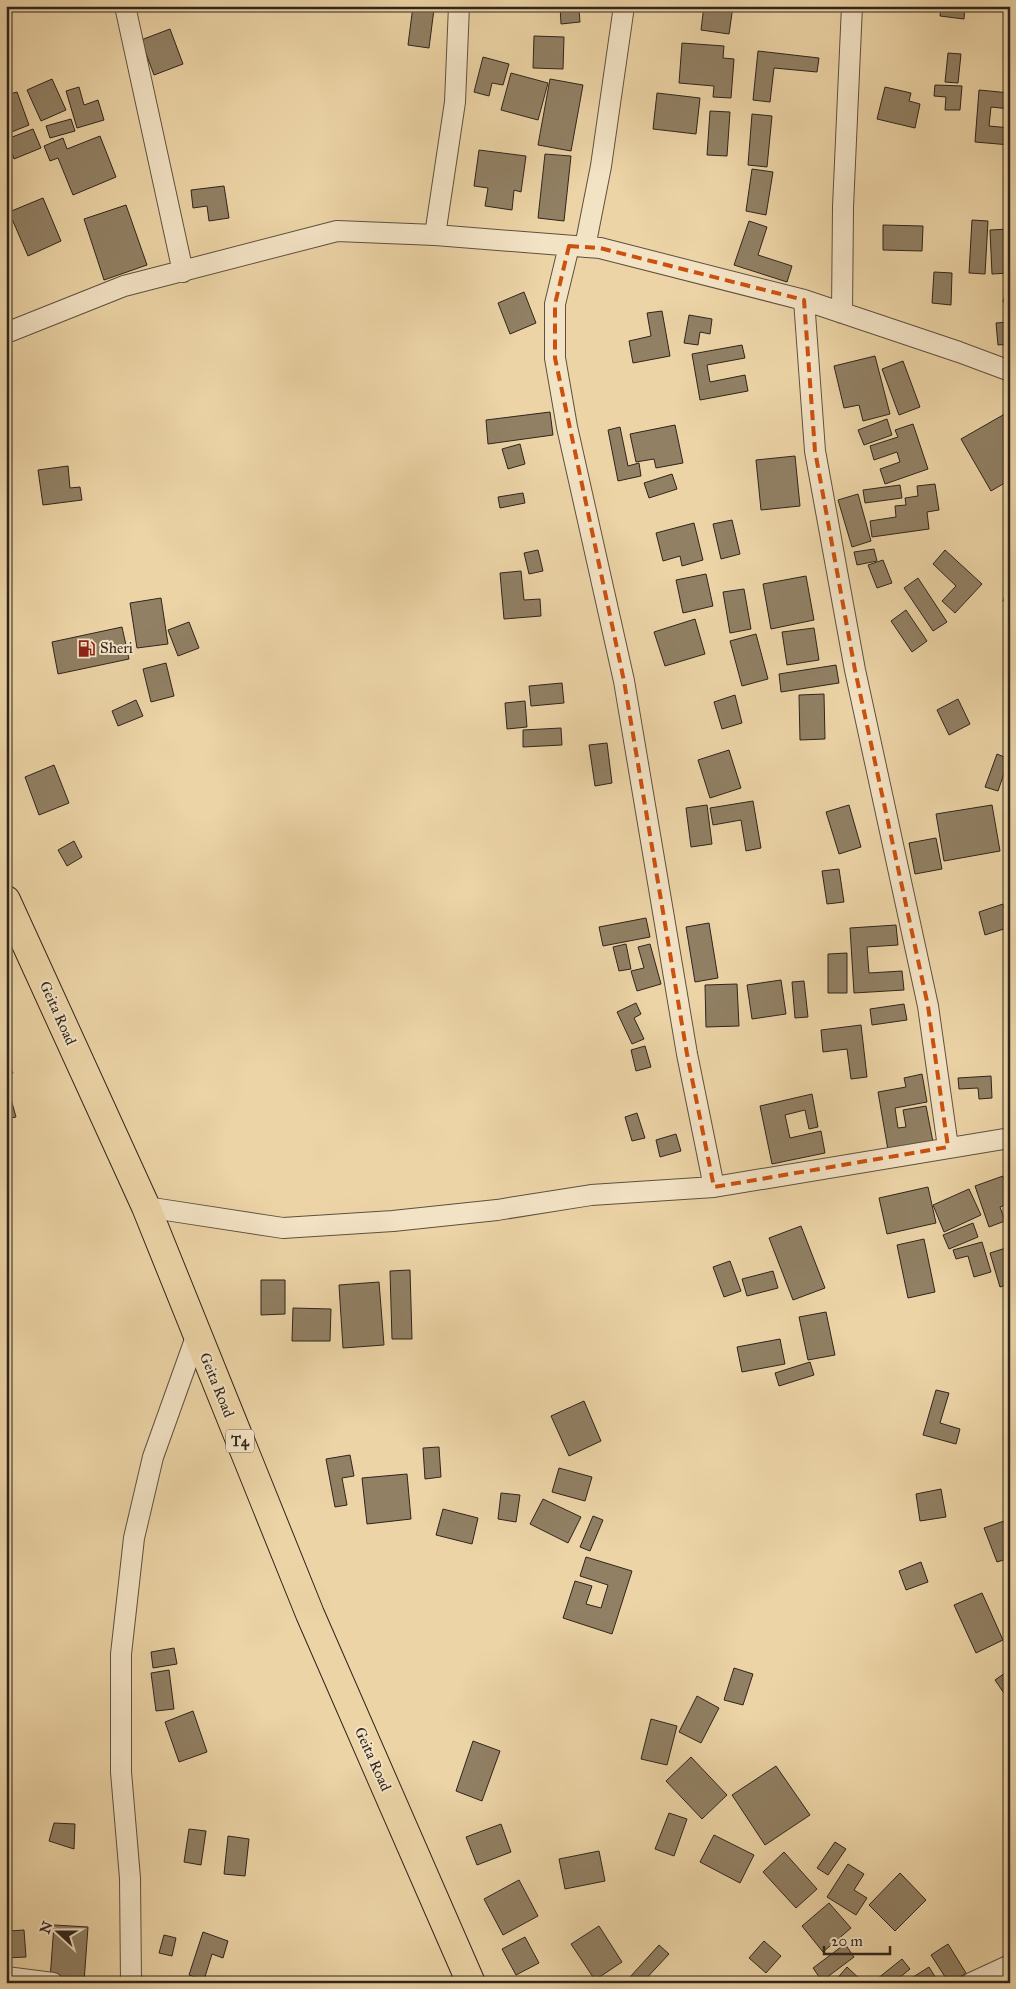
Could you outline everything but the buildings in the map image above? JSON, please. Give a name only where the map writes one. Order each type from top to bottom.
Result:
[{"type":"highway","name":"Geita Road","points":[[6,900],[146,1207],[310,1614],[471,1983]]},
{"type":"street","points":[[125,6],[183,272]]},
{"type":"street","points":[[434,235],[455,102],[459,6]]},
{"type":"street","points":[[624,6],[601,166],[577,246],[555,304],[555,358],[567,427],[624,680],[687,1054],[714,1186]]},
{"type":"street","points":[[842,313],[843,207],[852,6]]},
{"type":"street","points":[[6,333],[124,286],[337,232],[434,235],[600,248],[804,300],[1010,371]]},
{"type":"street","points":[[804,300],[815,451],[856,670],[928,1006],[948,1147]]},
{"type":"street","points":[[146,1207],[283,1228],[393,1221],[497,1210],[591,1195],[714,1186],[948,1147],[1008,1144]]},
{"type":"street","points":[[131,1983],[130,1878],[121,1772],[121,1654],[134,1538],[153,1457],[197,1334]]},
{"type":"street","points":[[971,1983],[1010,1965]]},
{"type":"street","points":[[6,1976],[53,1983]]},
{"type":"highlighted area","points":[[569,246],[600,248],[804,300],[815,451],[855,670],[928,1006],[948,1147],[714,1187],[687,1054],[624,681],[555,358],[555,304]]},
{"type":"place","name":"Sheri","points":[[86,648]]}]
